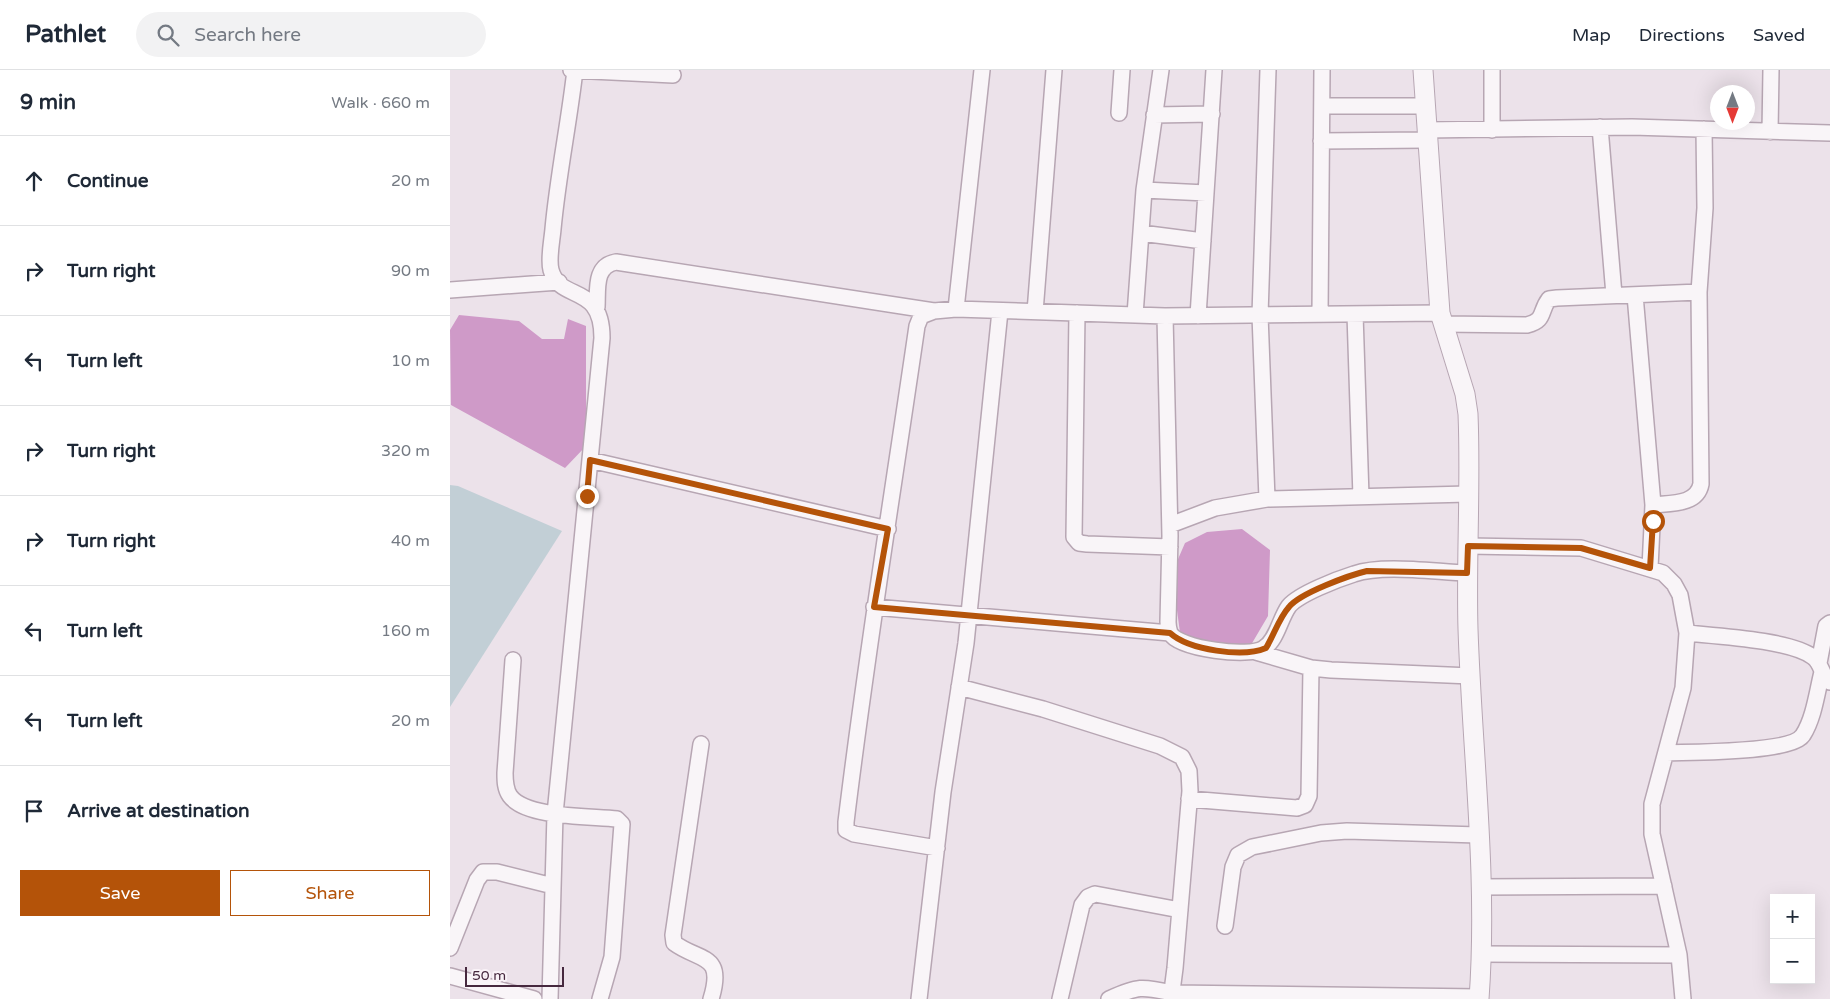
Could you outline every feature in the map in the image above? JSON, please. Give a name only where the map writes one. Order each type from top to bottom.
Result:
[{"type":"street","points":[[570,70],[673,75]]},
{"type":"street","points":[[550,999],[555,814],[602,338],[602,320],[597,308],[588,299],[559,282],[551,271],[551,248],[556,198],[569,126],[575,70]]},
{"type":"street","points":[[956,309],[982,70]]},
{"type":"street","points":[[1035,312],[1054,70]]},
{"type":"street","points":[[1119,113],[1122,70]]},
{"type":"street","points":[[1135,315],[1144,190],[1161,70]]},
{"type":"street","points":[[1198,316],[1214,70]]},
{"type":"street","points":[[1267,499],[1260,315],[1268,70]]},
{"type":"street","points":[[1320,314],[1322,70]]},
{"type":"street","points":[[1109,999],[1131,988],[1140,987],[1172,996],[1479,998],[1482,954],[1467,573],[1468,414],[1465,394],[1442,318],[1426,135],[1423,70]]},
{"type":"street","points":[[1492,70],[1492,130]]},
{"type":"street","points":[[1770,132],[1771,70]]},
{"type":"street","points":[[1322,106],[1424,106]]},
{"type":"street","points":[[1154,115],[1212,114]]},
{"type":"street","points":[[1321,141],[1492,130],[1600,127],[1830,133]]},
{"type":"street","points":[[1600,127],[1614,296]]},
{"type":"street","points":[[1653,505],[1684,501],[1694,498],[1699,493],[1699,292],[1705,208],[1704,129]]},
{"type":"street","points":[[1144,190],[1206,193]]},
{"type":"street","points":[[1141,233],[1203,241]]},
{"type":"street","points":[[597,308],[598,279],[602,269],[606,264],[616,262],[934,310],[956,309],[1165,316],[1355,314],[1442,318],[1527,325],[1536,322],[1541,317],[1545,304],[1549,299],[1699,292]]},
{"type":"street","points":[[450,290],[559,282]]},
{"type":"street","points":[[1635,295],[1653,505],[1650,568]]},
{"type":"street","points":[[934,310],[921,316],[917,326],[888,529],[874,607],[846,830],[854,834],[937,848]]},
{"type":"street","points":[[919,999],[937,848],[969,617],[1000,311]]},
{"type":"street","points":[[1077,313],[1074,537],[1079,542],[1087,544],[1170,547]]},
{"type":"street","points":[[1355,314],[1361,497]]},
{"type":"street","points":[[1165,316],[1170,525],[1168,622],[1170,633],[1177,640],[1194,646],[1244,653],[1256,652],[1266,648],[1290,606],[1298,599],[1354,574],[1385,570],[1467,573]]},
{"type":"street","points":[[590,460],[888,529]]},
{"type":"street","points":[[1170,525],[1214,508],[1267,499],[1468,494]]},
{"type":"street","points":[[1468,546],[1581,548],[1663,573],[1674,584],[1680,595],[1687,633],[1683,688],[1652,804],[1652,834],[1679,954],[1682,999]]},
{"type":"street","points":[[874,607],[969,617],[1170,633]]},
{"type":"street","points":[[1666,753],[1770,748],[1794,743],[1802,736],[1808,724],[1824,672],[1826,626],[1830,623]]},
{"type":"street","points":[[1687,633],[1804,651],[1824,672]]},
{"type":"street","points":[[1256,652],[1311,668],[1471,676]]},
{"type":"street","points":[[513,660],[505,786],[509,794],[524,807],[555,814],[618,819],[622,824],[612,957],[600,999]]},
{"type":"street","points":[[1189,799],[1297,808],[1305,805],[1309,796],[1311,668]]},
{"type":"street","points":[[959,687],[1043,709],[1160,746],[1182,758],[1189,771],[1189,799],[1172,996]]},
{"type":"street","points":[[701,744],[673,935],[674,943],[681,948],[705,957],[710,961],[714,981],[711,999]]},
{"type":"street","points":[[1225,926],[1233,867],[1238,856],[1252,847],[1321,833],[1347,831],[1478,835]]},
{"type":"street","points":[[450,948],[477,880],[483,872],[496,872],[552,886]]},
{"type":"street","points":[[1480,887],[1664,886]]},
{"type":"street","points":[[1060,999],[1082,905],[1088,897],[1095,894],[1180,910]]},
{"type":"street","points":[[1482,954],[1679,954]]},
{"type":"street","points":[[450,976],[534,999]]},
{"type":"shaded area","points":[[459,315],[519,321],[542,339],[564,339],[568,319],[586,326],[586,446],[565,468],[451,405],[450,330]]},
{"type":"shaded area","points":[[450,485],[458,486],[562,531],[450,707]]},
{"type":"shaded area","points":[[1242,529],[1270,550],[1268,616],[1248,650],[1181,640],[1172,573],[1185,543],[1207,532]]},
{"type":"route","points":[[587,496],[590,460],[888,529],[874,607],[969,617],[1170,633],[1177,640],[1194,646],[1244,653],[1256,652],[1266,648],[1290,606],[1298,599],[1339,580],[1367,571],[1467,573],[1468,546],[1581,548],[1650,568],[1653,521]]}]
